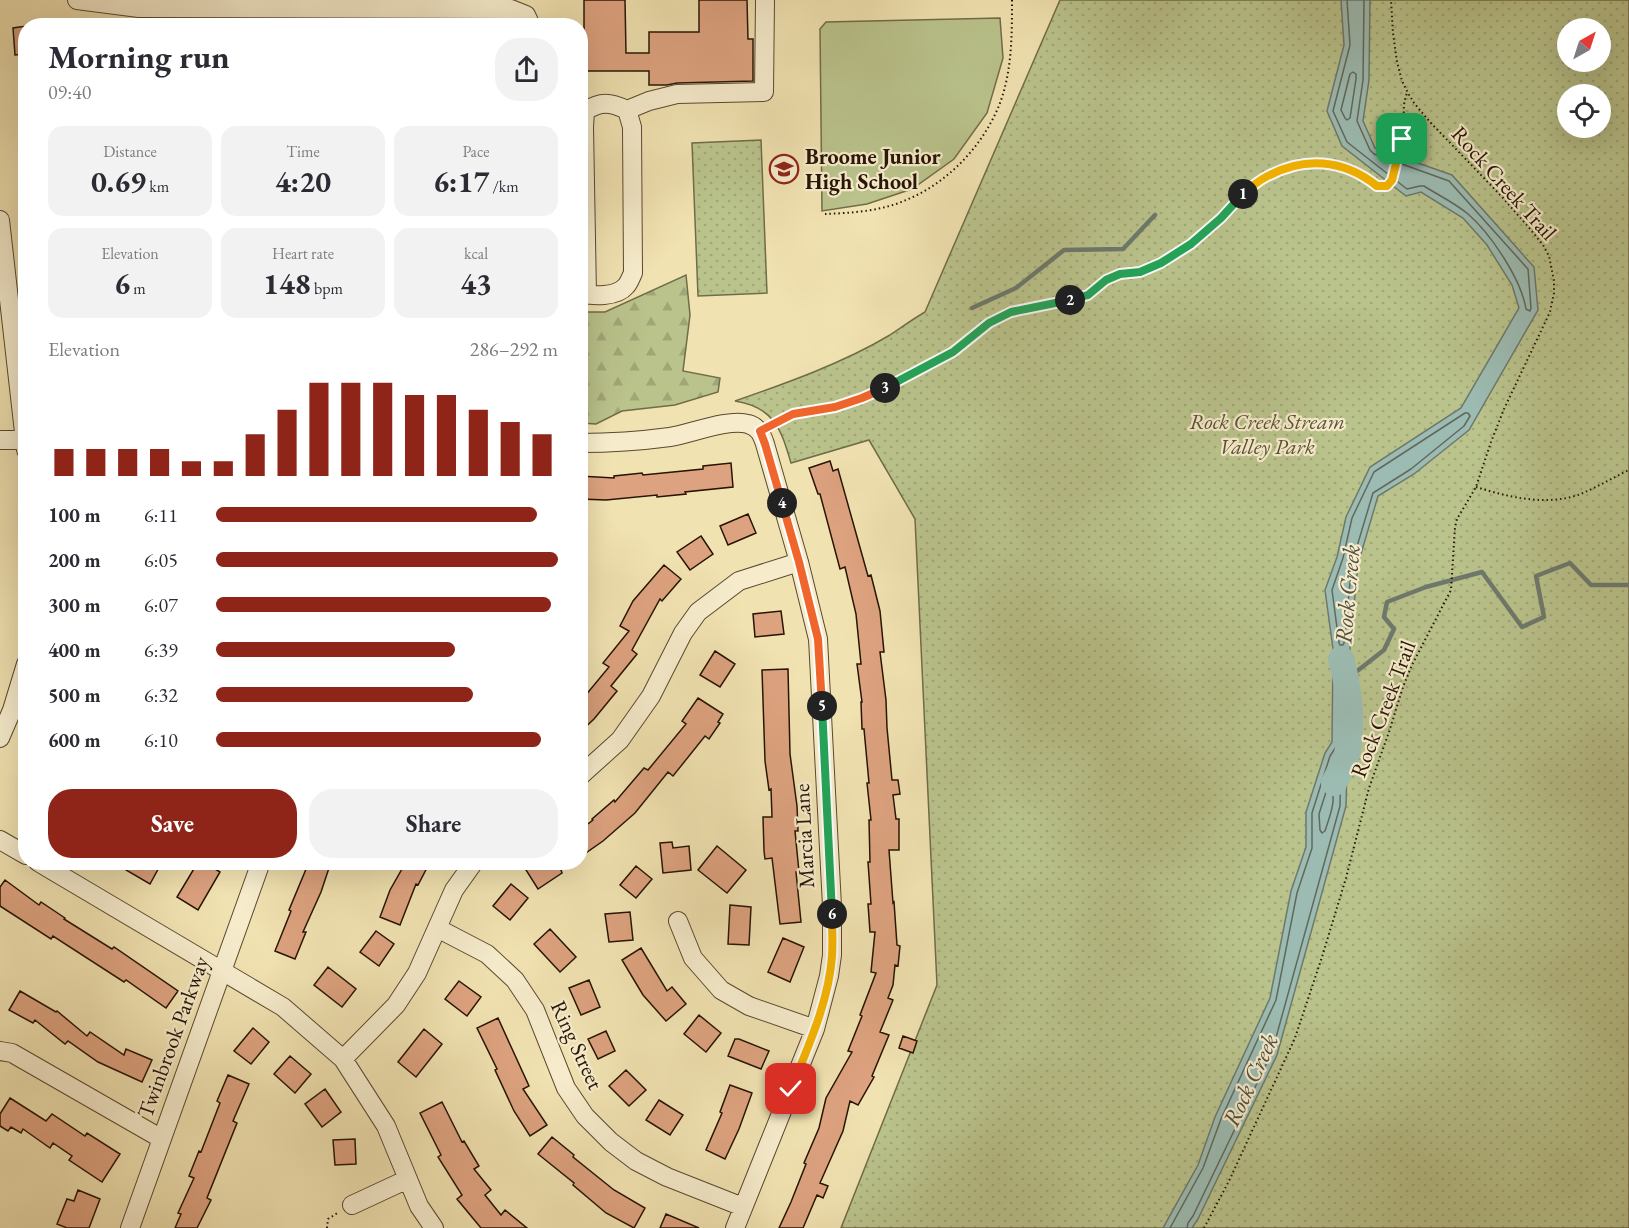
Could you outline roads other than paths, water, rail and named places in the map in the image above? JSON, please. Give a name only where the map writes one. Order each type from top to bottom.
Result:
[{"type":"street","points":[[77,0],[311,12],[511,9],[526,15],[527,18]]},
{"type":"street","points":[[588,109],[596,104],[614,104],[627,110],[676,94],[764,92],[765,0]]},
{"type":"street","points":[[588,293],[609,295],[625,288],[633,273],[632,127],[627,110]]},
{"type":"street","points":[[0,220],[18,381]]},
{"type":"street","name":"Marcia Lane","points":[[588,442],[607,443],[671,436],[735,423],[749,424],[760,431],[799,562],[818,639],[832,906],[832,955],[815,1029],[735,1228]]},
{"type":"street","points":[[0,440],[18,442]]},
{"type":"street","points":[[588,769],[620,740],[651,696],[683,633],[698,612],[739,581],[799,562]]},
{"type":"street","points":[[0,738],[18,690]]},
{"type":"street","points":[[0,840],[18,850]]},
{"type":"street","points":[[52,870],[283,1007],[343,1059],[386,1126],[419,1206],[434,1228]]},
{"type":"street","name":"Twinbrook Parkway","points":[[130,1228],[258,870]]},
{"type":"street","points":[[343,1059],[396,1005],[417,973],[454,890],[468,870]]},
{"type":"street","points":[[678,921],[693,958],[721,990],[749,1006],[815,1029]]},
{"type":"street","name":"Ring Street","points":[[437,928],[487,954],[515,980],[535,1010],[566,1088],[585,1116],[610,1142],[636,1161],[667,1177],[743,1207]]},
{"type":"street","points":[[0,1051],[12,1053],[162,1139]]},
{"type":"street","points":[[352,1205],[408,1179]]},
{"type":"water","points":[[1341,0],[1370,0],[1369,80],[1363,121],[1375,148],[1452,175],[1534,267],[1538,310],[1469,430],[1414,474],[1378,496],[1358,564],[1350,647],[1346,806],[1277,1055],[1198,1219],[1192,1228],[1163,1228],[1198,1165],[1215,1117],[1270,998],[1291,891],[1306,847],[1306,812],[1325,753],[1332,742],[1333,649],[1325,590],[1337,557],[1346,517],[1370,467],[1461,408],[1519,308],[1512,285],[1487,245],[1463,218],[1421,192],[1406,196],[1342,146],[1327,111],[1344,45]]},
{"type":"waterway","points":[[972,308],[1016,288],[1064,250],[1123,249],[1155,215]]},
{"type":"waterway","points":[[1347,679],[1384,650],[1394,629],[1384,617],[1387,602],[1426,587],[1482,572],[1522,627],[1544,617],[1536,576],[1570,563],[1591,585],[1629,585]]},
{"type":"waterway","name":"Rock Creek","points":[[1334,783],[1346,757],[1350,726],[1348,692],[1341,659]]},
{"type":"place","name":"Broome Junior High School","points":[[784,169]]},
{"type":"park label","name":"Rock Creek Stream Valley Park","points":[[1267,434]]}]
